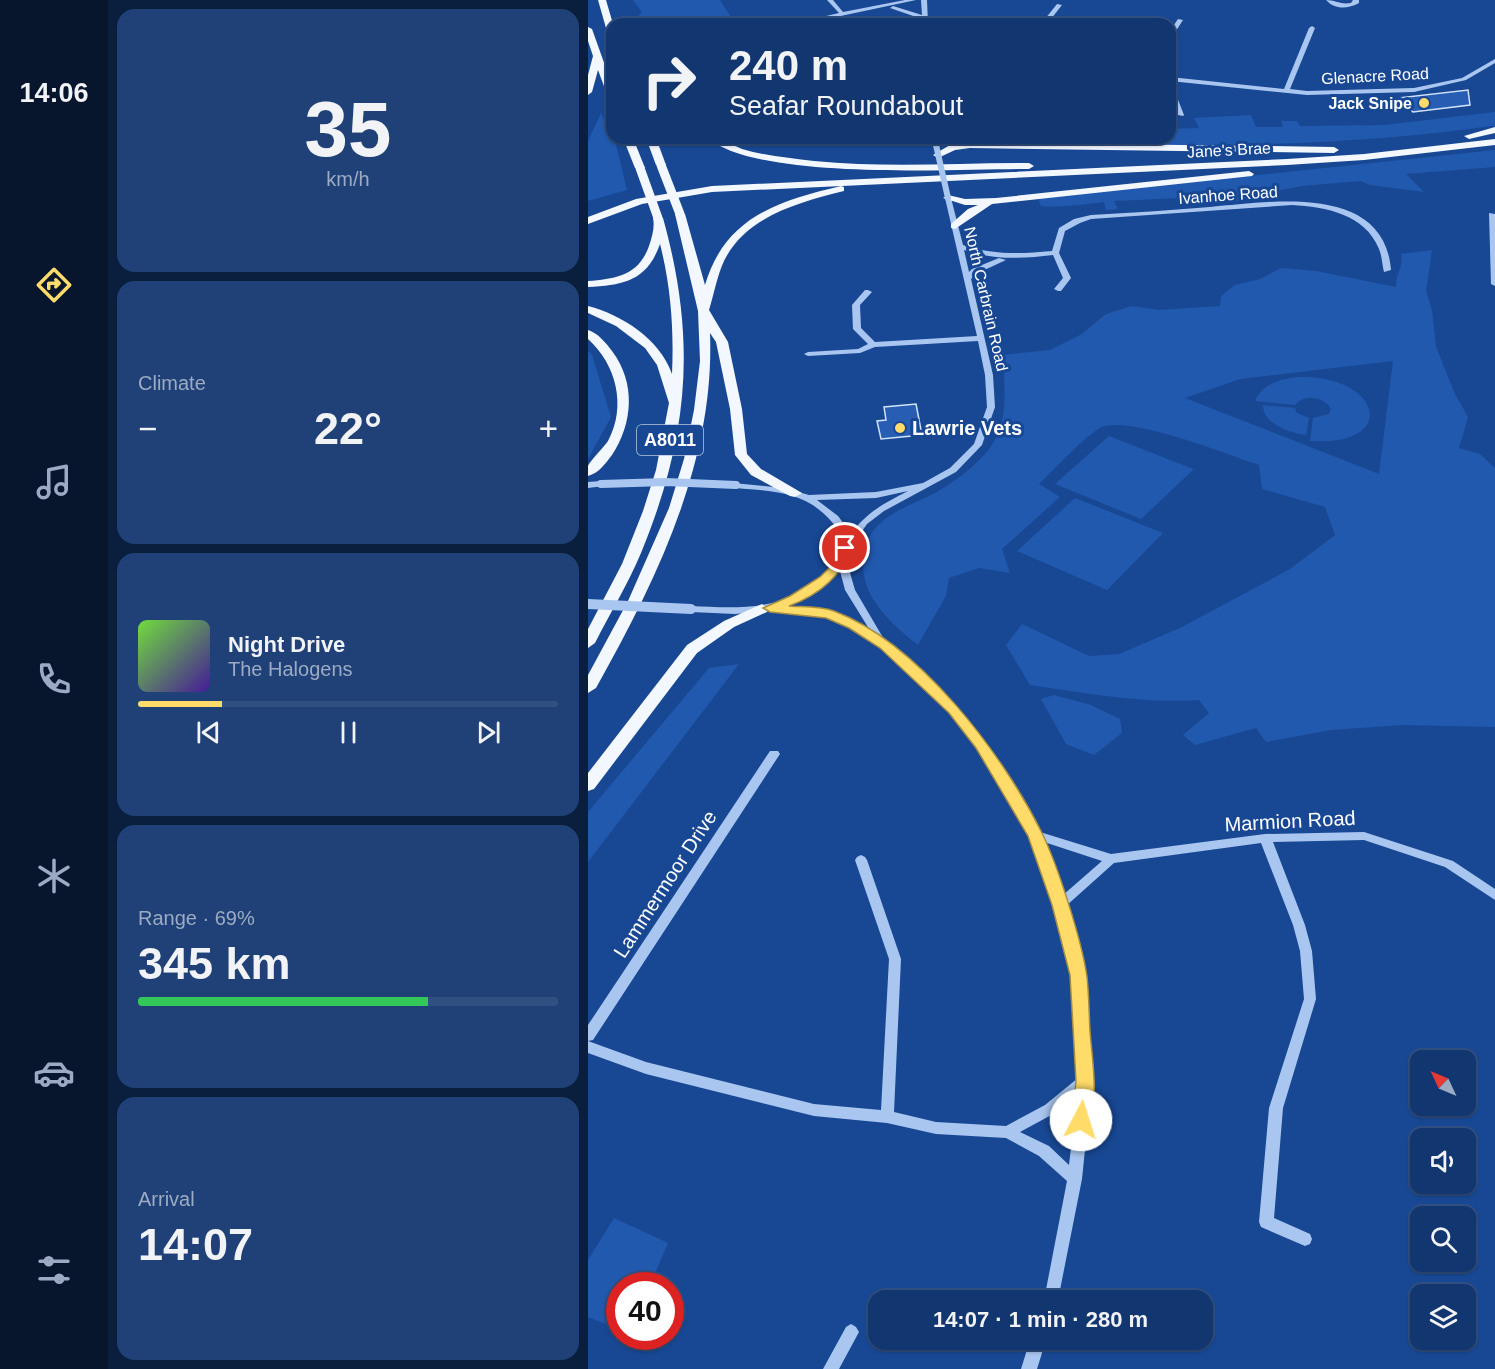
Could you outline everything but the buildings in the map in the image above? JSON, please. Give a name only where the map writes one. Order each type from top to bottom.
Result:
[{"type":"main road","points":[[602,0],[608,18]]},
{"type":"main road","points":[[588,29],[606,81]]},
{"type":"main road","points":[[588,92],[597,57]]},
{"type":"main road","name":"Jane's Brae","points":[[1029,166],[1334,150],[1469,136],[1495,131]]},
{"type":"main road","name":"Jane's Brae","points":[[891,182],[1364,157],[1495,142]]},
{"type":"main road","name":"A8011","points":[[588,643],[633,553],[663,469],[677,410],[681,325],[676,290],[659,221],[630,144]]},
{"type":"main road","name":"A8011","points":[[588,688],[645,585],[672,515],[696,436],[705,351],[704,312],[680,214],[653,144]]},
{"type":"main road","points":[[725,144],[744,154],[785,161],[1029,166]]},
{"type":"main road","points":[[964,144],[1334,150]]},
{"type":"main road","points":[[1441,149],[1495,147]]},
{"type":"main road","points":[[948,198],[965,202],[996,201],[1308,167],[1364,157]]},
{"type":"main road","points":[[588,212],[628,197],[706,184],[1029,166]]},
{"type":"main road","points":[[588,221],[640,201],[704,190],[891,182]]},
{"type":"main road","points":[[795,493],[756,472],[741,455],[736,409],[723,342],[704,312],[719,261],[740,232],[790,203],[817,195],[891,182]]},
{"type":"main road","points":[[955,226],[972,212],[996,201]]},
{"type":"main road","points":[[588,284],[621,280],[645,268],[656,246],[659,221]]},
{"type":"main road","points":[[588,309],[629,329],[651,348],[663,365],[677,410]]},
{"type":"main road","points":[[588,333],[605,349],[625,389],[622,423],[614,442],[588,472]]},
{"type":"main road","points":[[588,785],[692,649],[705,638],[729,624],[766,609]]},
{"type":"street","points":[[830,0],[841,12]]},
{"type":"street","points":[[816,18],[841,12],[886,7],[914,0],[915,18]]},
{"type":"street","points":[[924,0],[925,18]]},
{"type":"street","points":[[1329,0],[1333,4],[1346,6],[1356,3],[1356,0]]},
{"type":"street","points":[[1049,18],[1059,5]]},
{"type":"street","points":[[886,7],[915,14],[921,18]]},
{"type":"street","points":[[1176,26],[1180,20]]},
{"type":"street","name":"Glenacre Road","points":[[1287,90],[1312,28]]},
{"type":"street","name":"Glenacre Road","points":[[1176,80],[1329,93],[1423,89],[1464,79],[1495,61]]},
{"type":"street","points":[[1176,103],[1181,116]]},
{"type":"street","name":"North Carbrain Road","points":[[766,609],[794,599],[825,580],[838,566],[843,553],[864,522],[881,509],[952,471],[978,445],[991,407],[989,375],[937,146]]},
{"type":"street","name":"Ivanhoe Road","points":[[1055,253],[1062,230],[1077,221],[1091,217],[1245,206],[1312,204],[1352,215],[1365,226],[1386,250],[1387,270]]},
{"type":"street","points":[[1492,214],[1495,284]]},
{"type":"street","points":[[958,246],[984,255],[1008,258]]},
{"type":"street","points":[[967,279],[986,265],[1008,258],[1055,253],[1067,278],[1058,289]]},
{"type":"street","points":[[868,292],[856,305],[857,329],[873,345]]},
{"type":"street","points":[[808,354],[860,351],[873,345],[981,338]]},
{"type":"street","points":[[588,485],[666,482],[736,485],[811,497],[835,516],[846,532],[843,553],[850,590],[884,645]]},
{"type":"street","name":"North Carbrain Road","points":[[811,497],[876,495],[934,482]]},
{"type":"street","points":[[588,604],[691,609],[766,609],[828,614],[853,624],[884,645],[954,710],[981,745],[1036,835],[1060,905],[1078,975],[1085,1081],[1075,1179],[1054,1290]]},
{"type":"street","name":"Lammermoor Drive","points":[[588,1036],[774,754]]},
{"type":"street","name":"Marmion Road","points":[[1036,835],[1111,859],[1265,838],[1364,836],[1449,864],[1495,895]]},
{"type":"street","points":[[1265,838],[1299,925],[1306,951],[1310,999],[1276,1108],[1266,1222],[1305,1239]]},
{"type":"street","points":[[1060,905],[1111,859]]},
{"type":"street","points":[[861,860],[895,959],[887,1117]]},
{"type":"street","points":[[588,1047],[646,1068],[814,1110],[887,1117],[936,1128],[1007,1132],[1044,1151],[1075,1179]]},
{"type":"street","points":[[1007,1132],[1050,1110],[1085,1081]]},
{"type":"street","points":[[831,1369],[851,1332]]},
{"type":"street","points":[[1029,1369],[1035,1350]]},
{"type":"shaded area","points":[[633,0],[720,0],[731,18],[636,18],[642,12]]},
{"type":"shaded area","points":[[1495,112],[1495,126],[1344,141],[1198,145],[1030,146],[995,144],[1176,144],[1176,129],[1199,128],[1194,118],[1251,115],[1256,127],[1283,127],[1281,121],[1297,121],[1300,126],[1384,125]]},
{"type":"shaded area","points":[[601,113],[606,124],[606,144],[616,145],[627,190],[588,201],[588,141]]},
{"type":"shaded area","points":[[1495,150],[1495,167],[1406,174],[1424,192],[1370,185],[1360,181],[1302,186],[1229,202],[1227,196],[1114,201],[1118,209],[1106,210],[1104,202],[1072,206],[1041,206],[1038,198]]},
{"type":"shaded area","points":[[1432,250],[1426,291],[1432,310],[1436,347],[1455,394],[1468,417],[1459,448],[1480,454],[1495,468],[1495,727],[1403,725],[1331,730],[1266,742],[1256,728],[1195,745],[1183,735],[1209,713],[1199,700],[1135,699],[1030,685],[1006,645],[1022,624],[1089,656],[1119,654],[1180,628],[1290,569],[1335,535],[1325,507],[1262,489],[1259,465],[1202,445],[1132,426],[1113,425],[1100,428],[1078,445],[1039,484],[1060,497],[1002,549],[1010,573],[979,568],[949,578],[946,596],[918,645],[879,608],[866,585],[864,573],[868,540],[886,518],[940,490],[964,474],[990,448],[1001,426],[1003,415],[1005,391],[1003,355],[1050,350],[1082,334],[1106,314],[1132,306],[1159,310],[1220,306],[1221,296],[1235,285],[1260,279],[1281,268],[1316,271],[1396,287],[1401,254]],"holes":[[[1393,361],[1379,474],[1185,398],[1240,379]]]},
{"type":"shaded area","points":[[588,351],[592,355],[611,417],[588,459]]},
{"type":"shaded area","points":[[1298,377],[1326,379],[1348,387],[1362,398],[1369,410],[1368,423],[1358,433],[1339,440],[1310,441],[1313,418],[1329,414],[1331,409],[1323,401],[1308,398],[1295,405],[1255,401],[1262,390],[1272,383]]},
{"type":"shaded area","points":[[1263,405],[1295,408],[1297,413],[1309,418],[1306,435],[1285,430],[1272,422],[1264,412]]},
{"type":"shaded area","points":[[1109,436],[1194,469],[1141,519],[1055,484]]},
{"type":"shaded area","points":[[1075,498],[1163,533],[1107,590],[1017,551]]},
{"type":"shaded area","points":[[739,664],[588,862],[588,812],[709,668]]},
{"type":"shaded area","points":[[1054,695],[1091,705],[1120,719],[1122,733],[1094,755],[1066,744],[1041,699]]},
{"type":"shaded area","points":[[614,1218],[668,1243],[656,1272],[606,1272],[606,1324],[588,1317],[588,1260]]},
{"type":"place","name":"Jack Snipe","points":[[1424,103]]},
{"type":"place","name":"Lawrie Vets","points":[[900,428]]},
{"type":"route","points":[[845,548],[838,566],[825,580],[794,599],[770,608],[828,614],[853,624],[884,645],[954,710],[981,745],[1036,835],[1060,905],[1078,975],[1085,1081],[1081,1120]]}]
